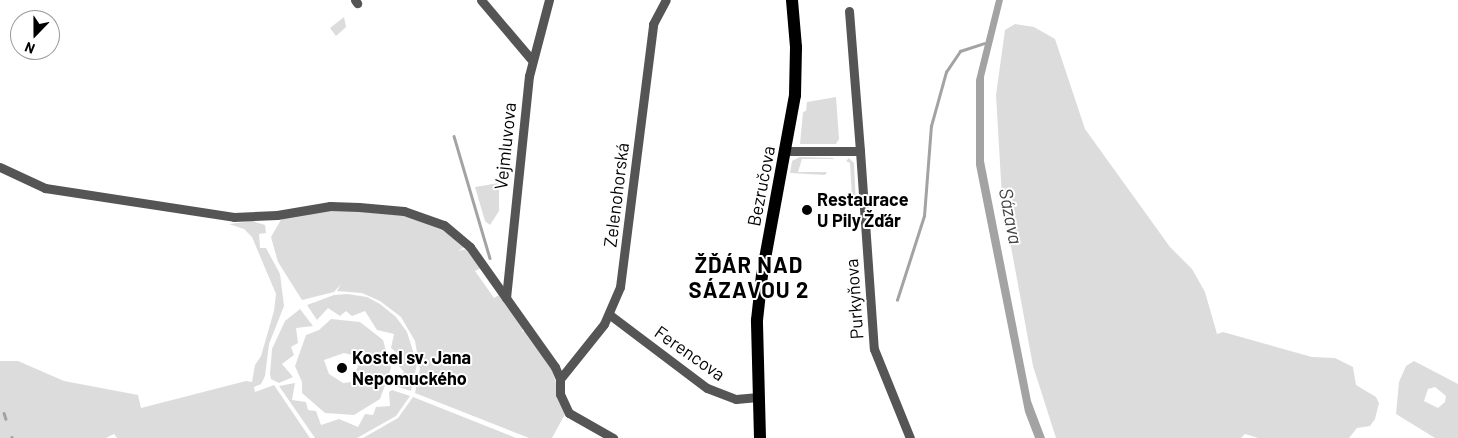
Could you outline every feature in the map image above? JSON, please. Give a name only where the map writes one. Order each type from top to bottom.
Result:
[{"type":"main road","name":"Bezručova","points":[[760,438],[758,303],[785,151],[796,72],[792,0]]},
{"type":"street","points":[[481,0],[531,59]]},
{"type":"street","name":"Vejmluvova","points":[[506,298],[531,59],[549,0]]},
{"type":"street","name":"Zelenohorská","points":[[560,380],[610,315],[622,278],[654,24],[666,0]]},
{"type":"street","name":"Purkyňova","points":[[849,11],[874,349],[910,438]]},
{"type":"street","points":[[785,151],[860,152]]},
{"type":"street","points":[[0,167],[45,188],[234,217],[277,215],[330,206],[392,209],[419,214],[444,225],[463,239],[556,368],[560,380],[560,394],[569,413],[613,438]]},
{"type":"street","name":"Ferencova","points":[[610,315],[707,388],[736,399],[758,397]]},
{"type":"shaded area","points":[[996,0],[1003,0],[984,77],[984,161],[1031,401],[1045,438],[1035,438],[1025,412],[976,165],[976,80]]},
{"type":"shaded area","points":[[344,17],[346,27],[336,36],[330,28]]},
{"type":"shaded area","points":[[1015,24],[1034,27],[1055,39],[1085,129],[1170,247],[1192,269],[1205,292],[1217,334],[1223,332],[1312,357],[1335,358],[1353,367],[1356,385],[1376,397],[1379,403],[1375,419],[1370,426],[1357,428],[1349,438],[1258,438],[1245,434],[1241,438],[1056,438],[1033,366],[1002,198],[996,95],[1005,30]]},
{"type":"shaded area","points":[[836,97],[839,139],[836,144],[800,144],[803,112],[806,111],[807,102]]},
{"type":"shaded area","points":[[800,157],[834,159],[802,159],[798,172],[827,172],[825,175],[790,173],[792,161]]},
{"type":"shaded area","points":[[849,158],[854,163],[856,206],[847,200],[847,196],[852,196],[850,163],[846,161]]},
{"type":"shaded area","points":[[499,183],[499,211],[490,225],[485,221],[475,187]]},
{"type":"shaded area","points":[[316,210],[387,211],[423,219],[451,233],[466,246],[458,251],[466,249],[481,268],[475,271],[494,298],[499,295],[523,327],[522,332],[525,330],[551,366],[565,414],[552,438],[529,438],[415,393],[420,369],[415,341],[401,317],[380,301],[362,293],[337,291],[341,284],[334,292],[302,300],[278,262],[271,237],[282,218]]},
{"type":"shaded area","points":[[252,221],[265,225],[266,233],[259,234],[260,248],[266,248],[280,274],[284,306],[269,344],[265,376],[261,384],[254,387],[255,392],[274,385],[310,438],[117,438],[114,434],[106,438],[0,438],[0,361],[18,361],[64,381],[138,395],[141,408],[246,381],[252,382],[255,365],[261,356],[274,311],[276,294],[252,237],[244,229],[229,224]]},
{"type":"shaded area","points":[[347,294],[367,297],[380,304],[396,317],[407,332],[417,364],[411,391],[396,386],[393,381],[404,372],[394,360],[397,353],[391,348],[394,334],[377,330],[365,311],[352,316],[346,311],[340,316],[328,308],[317,320],[307,305],[334,295]]},
{"type":"shaded area","points":[[300,309],[313,326],[296,328],[298,343],[291,347],[294,355],[282,364],[293,377],[279,383],[271,379],[272,349],[285,321]]},
{"type":"shaded area","points":[[331,319],[360,322],[383,340],[391,368],[380,399],[354,415],[325,413],[302,393],[302,382],[295,366],[306,335],[319,330]],"holes":[[[344,353],[352,355],[359,363],[352,382],[343,383],[329,374],[324,360]]]},
{"type":"shaded area","points":[[1414,361],[1458,384],[1458,438],[1435,438],[1396,414],[1399,382],[1406,366]],"holes":[[[1435,387],[1446,396],[1445,402],[1438,408],[1424,401],[1428,389]]]},
{"type":"shaded area","points":[[295,383],[292,400],[306,402],[308,410],[316,411],[321,425],[339,419],[358,427],[365,414],[373,415],[376,407],[390,406],[389,392],[392,390],[410,396],[396,416],[357,438],[315,438],[279,386]]},
{"type":"shaded area","points":[[413,397],[516,438],[363,438],[398,418]]},
{"type":"waterway","points":[[897,300],[924,216],[931,126],[946,72],[960,51],[984,43]]},
{"type":"waterway","points":[[454,136],[490,258]]},
{"type":"waterway","points":[[4,413],[6,419]]},
{"type":"place","name":"Restaurace U Pily Žďár","points":[[807,210]]},
{"type":"place","name":"Kostel sv. Jana Nepomuckého","points":[[342,368]]},
{"type":"district","name":"ŽĎÁR NAD SÁZAVOU 2","points":[[749,276]]},
{"type":"water label","name":"Sázava","points":[[1011,216]]}]
